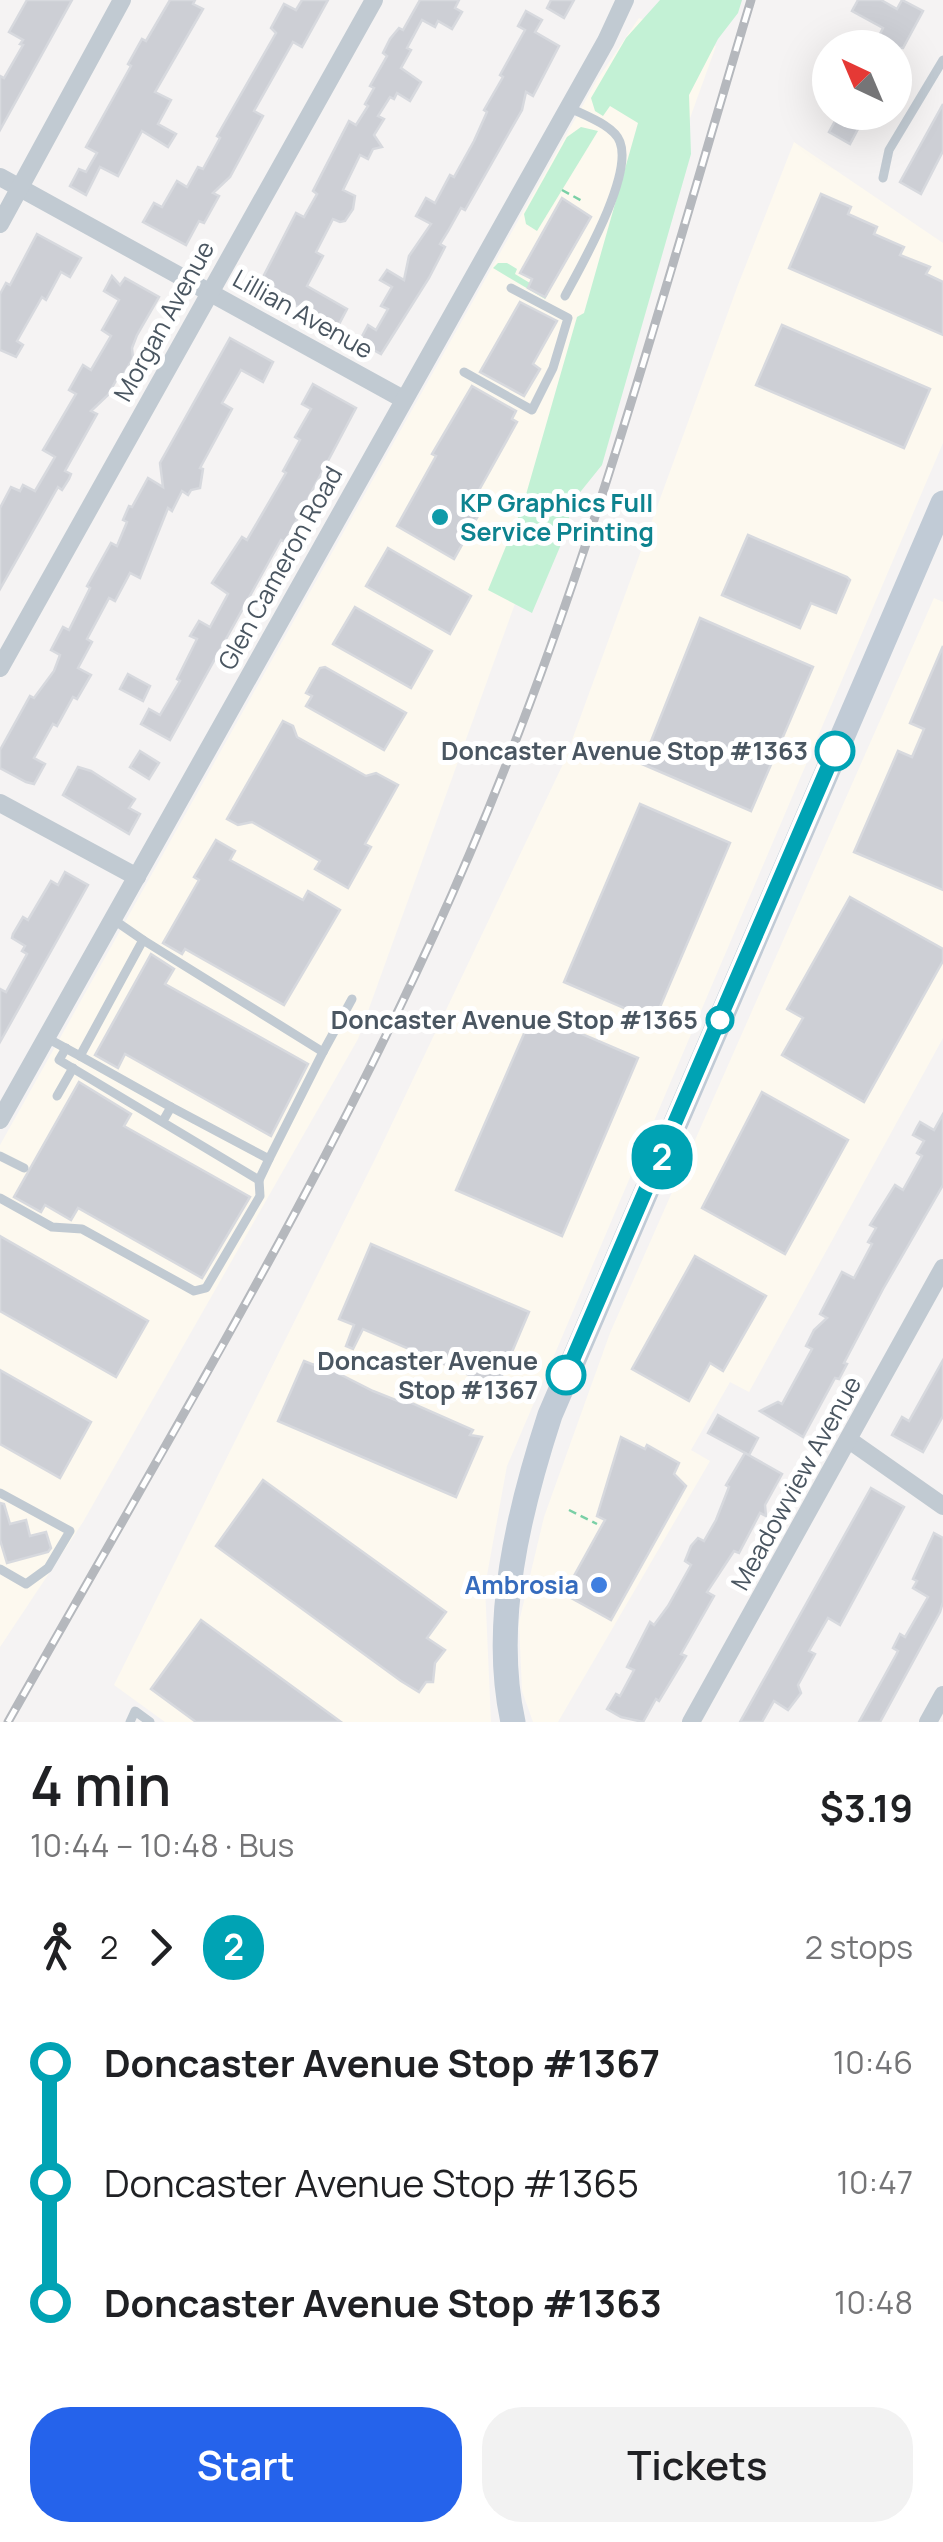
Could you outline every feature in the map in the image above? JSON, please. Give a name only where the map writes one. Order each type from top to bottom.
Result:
[{"type":"street","points":[[0,224],[122,0]]},
{"type":"street","name":"Morgan Avenue","points":[[0,668],[374,0]]},
{"type":"street","name":"Glen Cameron Road","points":[[0,1120],[606,41],[625,0]]},
{"type":"street","name":"Glen Cameron Road","points":[[606,41],[636,0]]},
{"type":"street","name":"Lillian Avenue","points":[[0,178],[403,399]]},
{"type":"street","points":[[514,1722],[506,1672],[510,1592],[526,1503],[550,1416],[943,503]]},
{"type":"street","points":[[0,803],[136,878]]},
{"type":"street","name":"Meadowview Avenue","points":[[691,1722],[943,1268]]},
{"type":"street","points":[[850,1440],[943,1506]]},
{"type":"street","points":[[928,1722],[943,1695]]},
{"type":"lane","points":[[883,178],[889,150],[943,60]]},
{"type":"lane","points":[[566,296],[603,224],[622,164],[622,144],[616,134],[568,107]]},
{"type":"lane","points":[[464,372],[532,410],[553,368],[568,318],[511,288]]},
{"type":"lane","points":[[114,920],[323,1052]]},
{"type":"lane","points":[[80,1056],[143,940]]},
{"type":"lane","points":[[0,1198],[52,1227],[82,1229],[194,1291],[206,1288],[260,1196],[259,1180],[352,999]]},
{"type":"lane","points":[[47,1038],[269,1159]]},
{"type":"lane","points":[[66,1048],[60,1060],[259,1180]]},
{"type":"lane","points":[[57,1096],[73,1068]]},
{"type":"lane","points":[[163,1120],[171,1107]]},
{"type":"lane","points":[[0,1156],[24,1168]]},
{"type":"lane","points":[[0,1493],[70,1531],[48,1568],[26,1584],[0,1570]]},
{"type":"lane","points":[[130,1722],[135,1711],[150,1722]]},
{"type":"path","points":[[562,190],[584,202]]},
{"type":"path","points":[[569,1510],[596,1524]]},
{"type":"shaded area","points":[[639,18],[716,46],[358,1039],[83,1522],[0,1647],[0,1145],[597,80]]},
{"type":"shaded area","points":[[794,142],[943,243],[943,443],[507,1466],[485,1586],[491,1722],[165,1722],[114,1685],[377,1155],[564,762]]},
{"type":"shaded area","points":[[934,598],[943,602],[943,1038],[749,1392],[730,1382],[691,1450],[710,1461],[558,1722],[533,1722],[522,1691],[519,1622],[544,1517],[610,1333]]},
{"type":"green space","points":[[660,0],[742,0],[689,95],[691,154],[602,465],[573,501],[565,535],[532,613],[488,590],[523,505],[577,317],[584,313],[638,123],[610,106],[603,116],[595,111],[591,98],[626,38]]},
{"type":"green space","points":[[581,127],[598,131],[537,231],[526,224],[524,214],[567,137]]},
{"type":"green space","points":[[498,263],[517,269],[515,274],[548,294],[545,299],[493,268]]},
{"type":"building","points":[[27,0],[72,0],[0,130],[0,76],[4,78],[23,45],[23,40],[9,32]]},
{"type":"building","points":[[170,0],[195,0],[193,4],[203,9],[155,92],[171,100],[158,124],[176,134],[168,147],[142,131],[118,176],[100,167],[86,195],[70,186],[79,169],[86,172],[97,153],[86,147],[142,39],[146,41]]},
{"type":"building","points":[[302,0],[328,0],[302,47],[293,42],[254,111],[263,116],[230,177],[213,193],[219,196],[204,223],[199,221],[186,245],[143,222],[154,203],[162,207],[177,181],[187,187],[198,167],[203,169],[220,138],[217,136],[276,33],[271,28],[284,4],[296,10]]},
{"type":"building","points":[[420,0],[459,0],[455,8],[462,12],[452,29],[438,21],[435,27],[422,20],[401,68],[421,82],[410,101],[397,93],[378,116],[384,119],[374,135],[382,147],[373,149],[368,159],[360,155],[343,190],[355,196],[353,209],[345,221],[333,219],[316,252],[323,256],[307,286],[347,309],[338,326],[270,293],[274,286],[262,279],[296,213],[304,217],[317,194],[313,191],[349,121],[356,125],[368,106],[365,104],[374,88],[370,86],[387,56],[383,53],[399,28],[403,30]]},
{"type":"building","points":[[551,0],[574,0],[564,18],[547,8]]},
{"type":"building","points":[[858,0],[881,0],[897,9],[902,0],[923,11],[912,31],[882,30],[852,11]]},
{"type":"building","points":[[526,11],[542,20],[535,32],[559,46],[533,96],[526,92],[522,110],[465,210],[461,208],[440,244],[445,247],[429,278],[381,354],[359,342],[368,325],[376,330],[388,309],[381,306],[392,287],[380,280],[387,270],[404,280],[409,256],[431,224],[416,216],[426,198],[435,203],[474,141],[487,112],[484,110],[503,77],[500,75],[525,30],[518,26]]},
{"type":"building","points":[[943,104],[943,151],[921,194],[900,182]]},
{"type":"building","points":[[830,130],[857,130],[850,144]]},
{"type":"building","points":[[821,194],[851,207],[848,214],[877,227],[874,234],[904,247],[900,255],[930,267],[926,274],[943,282],[943,335],[789,268]]},
{"type":"building","points":[[562,198],[591,217],[545,297],[528,288],[532,279],[520,273]]},
{"type":"building","points":[[37,234],[81,258],[70,277],[61,272],[46,300],[42,297],[17,341],[23,345],[16,357],[0,350],[0,294],[6,283],[10,285]]},
{"type":"building","points":[[112,276],[120,285],[125,278],[159,297],[137,335],[133,358],[121,379],[118,377],[108,395],[91,411],[97,414],[65,471],[71,474],[69,479],[62,490],[58,487],[0,589],[0,508],[11,487],[20,491],[23,485],[35,491],[55,457],[43,450],[76,394],[69,390],[83,365],[91,370],[111,336],[102,330],[119,300],[104,291]]},
{"type":"building","points":[[520,302],[557,321],[533,364],[540,369],[524,396],[480,372]]},
{"type":"building","points":[[782,325],[930,389],[904,448],[756,385]]},
{"type":"building","points":[[230,338],[273,362],[263,382],[241,370],[222,403],[232,409],[200,468],[200,488],[188,495],[182,491],[172,511],[168,508],[140,578],[130,573],[115,601],[109,598],[87,639],[92,642],[78,668],[91,675],[57,726],[53,724],[34,758],[45,764],[34,784],[26,782],[0,768],[0,750],[30,696],[34,698],[54,671],[60,655],[51,650],[63,627],[69,630],[111,543],[117,546],[129,506],[132,507],[148,478],[163,487],[160,463]]},
{"type":"building","points":[[313,384],[356,408],[285,542],[281,540],[170,740],[141,724],[149,709],[160,715],[180,681],[177,679],[197,639],[190,636],[199,621],[210,627],[228,594],[212,583],[242,537],[247,540],[286,473],[283,471],[300,440],[295,437],[311,409],[302,404]]},
{"type":"building","points":[[472,386],[516,411],[512,419],[517,422],[473,501],[483,507],[454,559],[397,526],[436,456],[432,454]]},
{"type":"building","points":[[748,535],[847,577],[850,580],[836,613],[811,603],[800,628],[722,595]]},
{"type":"building","points":[[388,548],[471,596],[450,634],[366,586]]},
{"type":"building","points":[[355,607],[432,651],[411,688],[333,644]]},
{"type":"building","points":[[700,618],[813,667],[751,811],[642,764]]},
{"type":"building","points":[[943,646],[943,890],[854,852],[898,751],[912,757],[924,729],[910,723]]},
{"type":"building","points":[[325,667],[406,713],[384,750],[306,706],[312,696],[306,693],[320,668]]},
{"type":"building","points":[[128,674],[150,686],[143,701],[120,689]]},
{"type":"building","points":[[283,721],[293,726],[297,737],[366,776],[376,773],[398,785],[365,844],[371,847],[348,888],[315,869],[320,861],[252,822],[238,825],[227,819]]},
{"type":"building","points":[[140,751],[159,763],[149,779],[130,767]]},
{"type":"building","points":[[78,767],[135,799],[129,808],[140,814],[129,834],[63,795]]},
{"type":"building","points":[[640,804],[730,843],[654,1021],[564,982]]},
{"type":"building","points":[[216,840],[235,851],[230,860],[303,900],[308,891],[340,910],[284,1005],[185,949],[182,954],[163,943],[199,880],[194,877]]},
{"type":"building","points":[[65,872],[88,885],[0,1042],[0,989],[6,992],[27,954],[22,951],[25,946],[12,938],[13,934],[23,917],[28,920],[51,881],[58,885]]},
{"type":"building","points":[[850,897],[943,949],[943,961],[864,1102],[782,1055],[803,1018],[787,1009]]},
{"type":"building","points":[[151,954],[174,969],[165,984],[308,1064],[271,1136],[125,1054],[118,1068],[95,1055]]},
{"type":"building","points":[[533,1013],[638,1058],[562,1236],[456,1190]]},
{"type":"building","points":[[79,1082],[131,1114],[124,1126],[250,1197],[202,1278],[78,1208],[71,1220],[45,1205],[41,1212],[14,1197]]},
{"type":"building","points":[[762,1092],[848,1140],[785,1254],[702,1208]]},
{"type":"building","points":[[943,1114],[943,1185],[883,1289],[839,1379],[835,1378],[803,1437],[760,1411],[778,1402],[782,1404],[812,1349],[806,1346],[814,1330],[827,1318],[820,1314],[842,1272],[854,1278],[872,1244],[868,1242],[876,1228],[870,1225],[895,1185],[903,1190],[922,1156],[917,1153],[924,1141],[913,1135],[920,1122],[934,1130]]},
{"type":"building","points":[[0,1236],[148,1321],[116,1377],[0,1311]]},
{"type":"building","points":[[371,1244],[529,1312],[497,1387],[363,1329],[353,1349],[346,1346],[354,1325],[339,1319]]},
{"type":"building","points":[[695,1256],[766,1296],[723,1371],[710,1363],[689,1401],[632,1369]]},
{"type":"building","points":[[943,1360],[943,1416],[923,1452],[892,1435],[902,1417],[909,1421]]},
{"type":"building","points":[[304,1361],[314,1365],[316,1362],[403,1403],[405,1400],[473,1430],[470,1435],[482,1437],[456,1497],[278,1421]]},
{"type":"building","points":[[0,1370],[91,1422],[60,1478],[0,1444]]},
{"type":"building","points":[[718,1415],[758,1438],[749,1455],[708,1433]]},
{"type":"building","points":[[621,1437],[645,1449],[647,1445],[679,1463],[674,1474],[686,1486],[611,1620],[564,1594],[605,1520],[597,1516]]},
{"type":"building","points":[[745,1453],[782,1474],[765,1505],[766,1516],[760,1513],[739,1553],[734,1551],[707,1592],[714,1596],[681,1654],[686,1656],[659,1701],[656,1699],[643,1722],[621,1717],[607,1709],[616,1694],[620,1696],[634,1670],[627,1667],[650,1622],[654,1625],[668,1606],[691,1565],[685,1561],[691,1546],[698,1538],[704,1541],[716,1520],[729,1487],[726,1485]]},
{"type":"building","points":[[263,1480],[446,1612],[427,1638],[445,1650],[435,1663],[433,1682],[426,1682],[419,1692],[401,1681],[216,1546]]},
{"type":"building","points":[[871,1488],[904,1507],[840,1625],[828,1618],[809,1651],[815,1654],[798,1685],[801,1693],[788,1710],[774,1701],[762,1722],[740,1722]]},
{"type":"building","points":[[0,1503],[4,1504],[10,1524],[26,1520],[30,1536],[46,1532],[51,1548],[48,1552],[7,1563],[0,1540]]},
{"type":"building","points":[[934,1533],[943,1538],[940,1612],[880,1722],[859,1722],[898,1651],[893,1648],[900,1634],[905,1637],[928,1597],[913,1588],[917,1581],[913,1579]]},
{"type":"building","points":[[201,1620],[341,1722],[196,1722],[151,1689]]},
{"type":"railway","points":[[8,1722],[310,1186],[420,965],[470,853],[552,644],[588,538],[751,0]]},
{"type":"bus line","name":"2","points":[[566,1375],[835,751]]},
{"type":"place","name":"KP Graphics Full Service Printing","points":[[440,517]]},
{"type":"place","name":"Doncaster Avenue Stop #1363","points":[[835,751]]},
{"type":"place","name":"Doncaster Avenue Stop #1365","points":[[720,1020]]},
{"type":"place","name":"Doncaster Avenue Stop #1367","points":[[566,1375]]},
{"type":"place","name":"Ambrosia","points":[[599,1585]]}]
